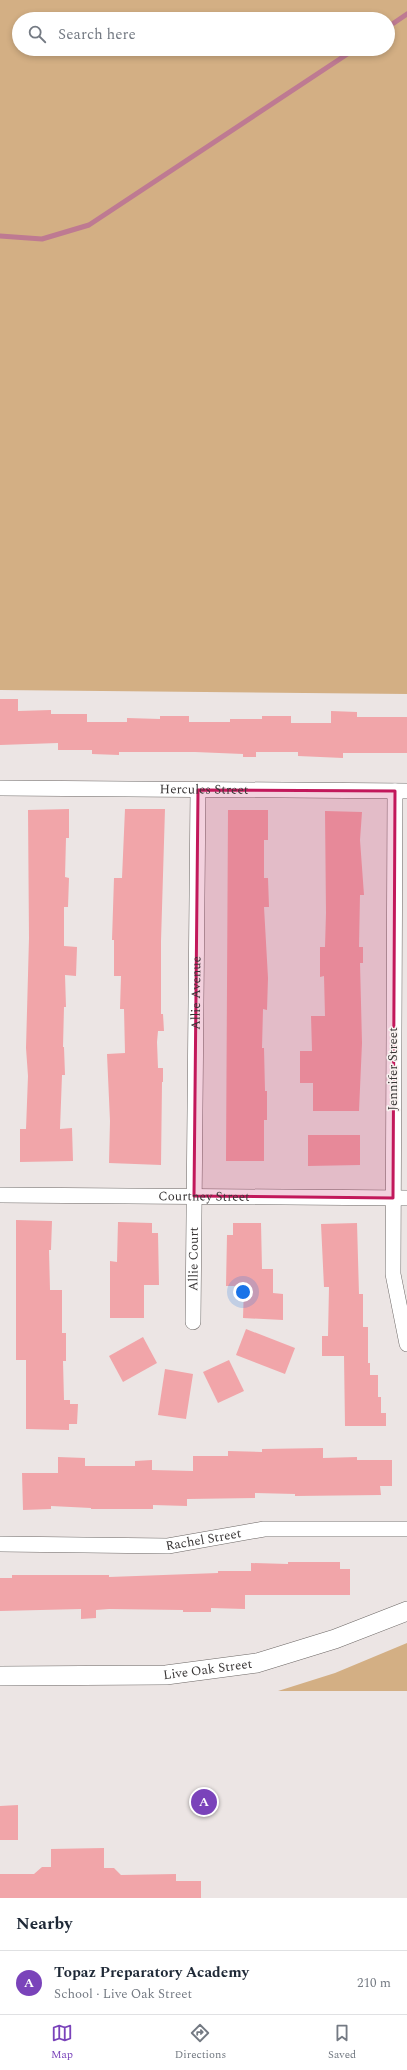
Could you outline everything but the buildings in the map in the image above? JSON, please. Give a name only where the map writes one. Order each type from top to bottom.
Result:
[{"type":"street","name":"Hercules Street","points":[[0,788],[401,791]]},
{"type":"street","name":"Allie Avenue","points":[[194,1196],[198,790]]},
{"type":"street","name":"Jennifer Street","points":[[401,791],[400,1198],[393,1274],[407,1344]]},
{"type":"street","name":"Courtney Street","points":[[0,1195],[400,1198]]},
{"type":"street","name":"Allie Court","points":[[193,1322],[194,1196]]},
{"type":"street","name":"Rachel Street","points":[[0,1544],[168,1546],[264,1529],[407,1528]]},
{"type":"street","name":"Live Oak Street","points":[[0,1676],[166,1675],[256,1663],[335,1639],[407,1611]]},
{"type":"highlighted area","points":[[198,790],[395,791],[393,1198],[194,1196]]},
{"type":"shaded area","points":[[0,0],[407,0],[407,694],[0,690]]},
{"type":"shaded area","points":[[407,1643],[407,1691],[278,1691],[335,1673]]},
{"type":"waterway","points":[[395,22],[407,14]]},
{"type":"waterway","points":[[0,236],[42,239],[89,225],[344,56]]},
{"type":"place","name":"Topaz Preparatory Academy","points":[[204,1802]]}]
